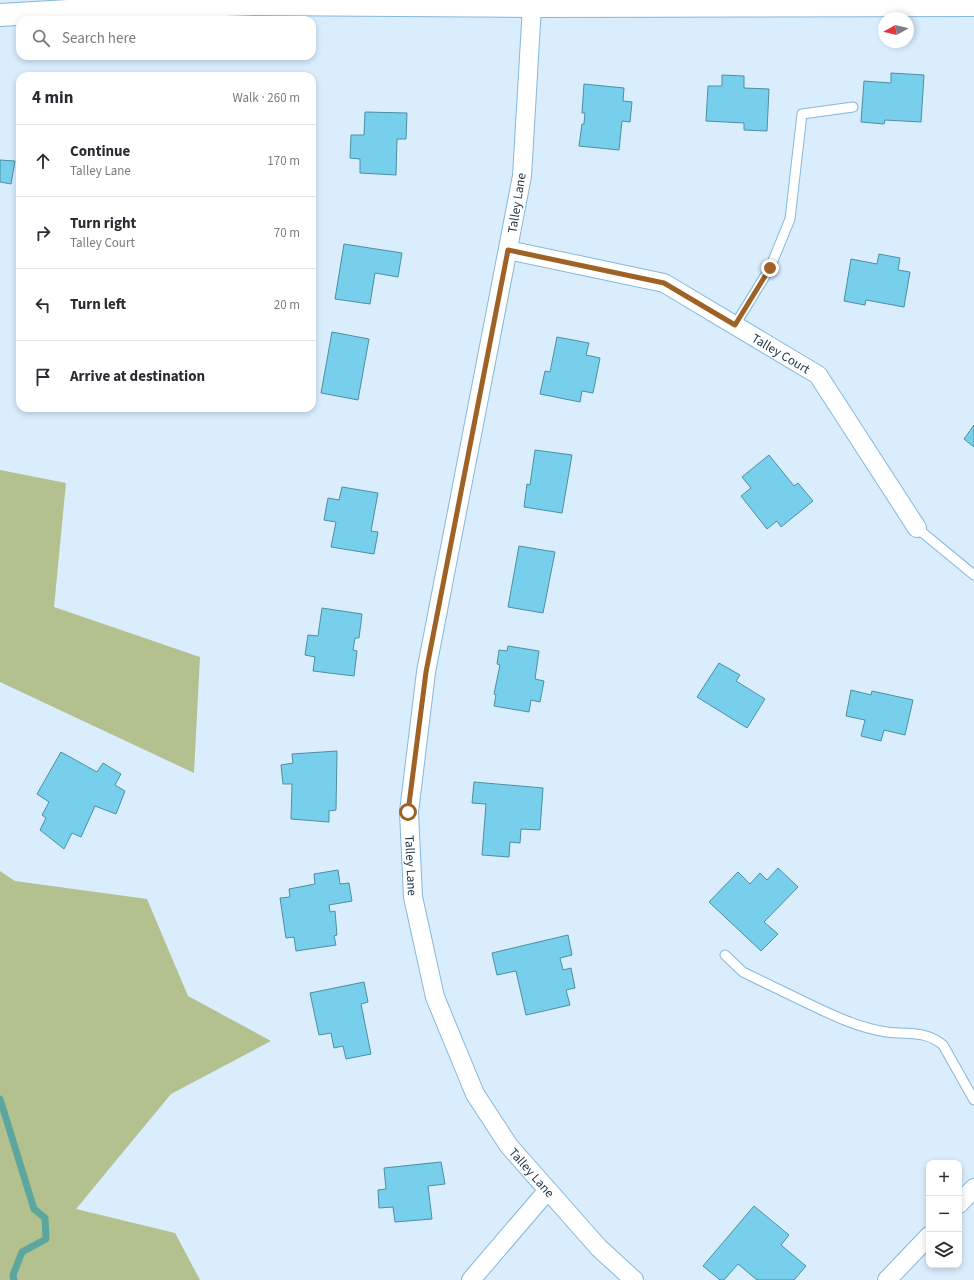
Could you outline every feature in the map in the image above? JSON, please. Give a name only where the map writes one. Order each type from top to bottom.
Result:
[{"type":"street","points":[[0,15],[254,2],[532,6],[871,3],[935,3],[974,5]]},
{"type":"street","name":"Talley Lane","points":[[532,6],[522,176],[426,672],[408,812],[413,897],[434,997],[475,1094],[509,1146],[599,1248],[634,1280]]},
{"type":"street","name":"Talley Court","points":[[508,250],[664,283],[818,375],[917,528]]},
{"type":"street","points":[[962,1201],[974,1188]]},
{"type":"street","points":[[471,1280],[548,1190]]},
{"type":"street","points":[[887,1280],[926,1239]]},
{"type":"lane","points":[[735,325],[770,268],[790,219],[802,114],[853,107]]},
{"type":"lane","points":[[917,528],[974,575]]},
{"type":"lane","points":[[725,955],[743,972],[831,1015],[862,1027],[888,1032],[921,1034],[935,1038],[943,1045],[974,1100]]},
{"type":"green space","points":[[0,470],[66,483],[54,607],[200,657],[194,773],[0,682]]},
{"type":"green space","points":[[0,871],[15,881],[147,899],[188,996],[271,1041],[171,1094],[76,1209],[175,1233],[200,1280],[0,1280]]},
{"type":"building","points":[[891,73],[924,75],[921,122],[885,120],[884,124],[861,122],[864,81],[891,83]]},
{"type":"building","points":[[722,75],[744,76],[744,88],[769,89],[767,131],[744,130],[744,123],[706,121],[708,86],[722,86]]},
{"type":"building","points":[[584,84],[624,88],[623,101],[632,102],[630,122],[622,121],[619,150],[579,146],[585,113],[582,113]]},
{"type":"building","points":[[365,112],[407,113],[406,139],[397,139],[396,175],[360,173],[360,159],[350,158],[351,135],[364,135]]},
{"type":"building","points":[[0,160],[15,161],[11,184],[0,182]]},
{"type":"building","points":[[344,244],[402,253],[398,277],[375,273],[370,304],[335,299]]},
{"type":"building","points":[[879,254],[900,258],[898,270],[910,272],[904,307],[866,300],[865,305],[844,301],[851,259],[877,264]]},
{"type":"building","points":[[332,332],[369,339],[358,400],[321,393]]},
{"type":"building","points":[[557,337],[589,343],[586,355],[600,358],[593,393],[582,391],[580,402],[540,394],[545,371],[550,372]]},
{"type":"building","points":[[974,425],[974,447],[964,439]]},
{"type":"building","points":[[535,450],[572,455],[562,513],[524,507],[527,484],[530,485]]},
{"type":"building","points":[[769,455],[794,486],[798,483],[813,501],[781,527],[777,521],[767,529],[741,496],[751,488],[742,477]]},
{"type":"building","points":[[342,487],[378,493],[371,531],[378,532],[374,554],[331,547],[336,522],[324,520],[328,498],[339,500]]},
{"type":"building","points":[[519,546],[555,552],[543,613],[508,607]]},
{"type":"building","points":[[322,608],[362,614],[359,638],[355,638],[353,650],[357,651],[354,676],[313,671],[315,657],[305,655],[308,635],[318,636]]},
{"type":"building","points":[[508,646],[539,651],[535,679],[544,681],[540,702],[531,700],[529,712],[494,706],[496,695],[494,694],[500,665],[497,664],[499,650],[507,651]]},
{"type":"building","points":[[719,663],[740,675],[736,681],[765,699],[747,728],[697,697]]},
{"type":"building","points":[[851,690],[871,695],[872,691],[913,700],[905,735],[884,730],[881,741],[861,736],[865,720],[846,716]]},
{"type":"building","points":[[337,751],[336,810],[329,811],[329,822],[291,819],[292,784],[283,784],[281,765],[293,763],[292,754]]},
{"type":"building","points":[[61,752],[97,772],[103,763],[121,774],[115,785],[125,791],[116,814],[95,806],[81,837],[72,833],[64,849],[40,830],[46,818],[42,815],[49,802],[37,794]]},
{"type":"building","points":[[474,782],[543,788],[540,830],[521,829],[520,843],[510,842],[509,857],[482,855],[486,804],[472,803]]},
{"type":"building","points":[[778,868],[798,887],[764,922],[778,934],[761,951],[709,902],[738,872],[750,884],[760,873],[767,880]]},
{"type":"building","points":[[338,870],[340,884],[349,883],[352,901],[329,905],[330,912],[335,911],[337,935],[334,936],[336,945],[296,951],[294,937],[286,938],[280,898],[290,897],[289,889],[315,884],[314,874]]},
{"type":"building","points":[[568,935],[572,955],[560,958],[563,970],[571,968],[575,988],[566,990],[570,1005],[526,1015],[516,971],[497,975],[492,953]]},
{"type":"building","points":[[364,982],[368,1002],[361,1004],[371,1054],[346,1059],[343,1046],[334,1048],[331,1033],[319,1035],[310,993]]},
{"type":"building","points":[[441,1162],[445,1184],[428,1186],[432,1219],[395,1222],[393,1207],[379,1208],[378,1190],[386,1189],[384,1168]]},
{"type":"building","points":[[754,1206],[789,1235],[781,1245],[806,1266],[794,1280],[757,1280],[738,1264],[724,1280],[720,1280],[703,1266]]},
{"type":"waterway","points":[[0,1099],[34,1209],[45,1218],[46,1239],[22,1252],[13,1275],[14,1280]]},
{"type":"route","points":[[408,812],[426,672],[508,250],[664,283],[735,325],[770,268]]}]
